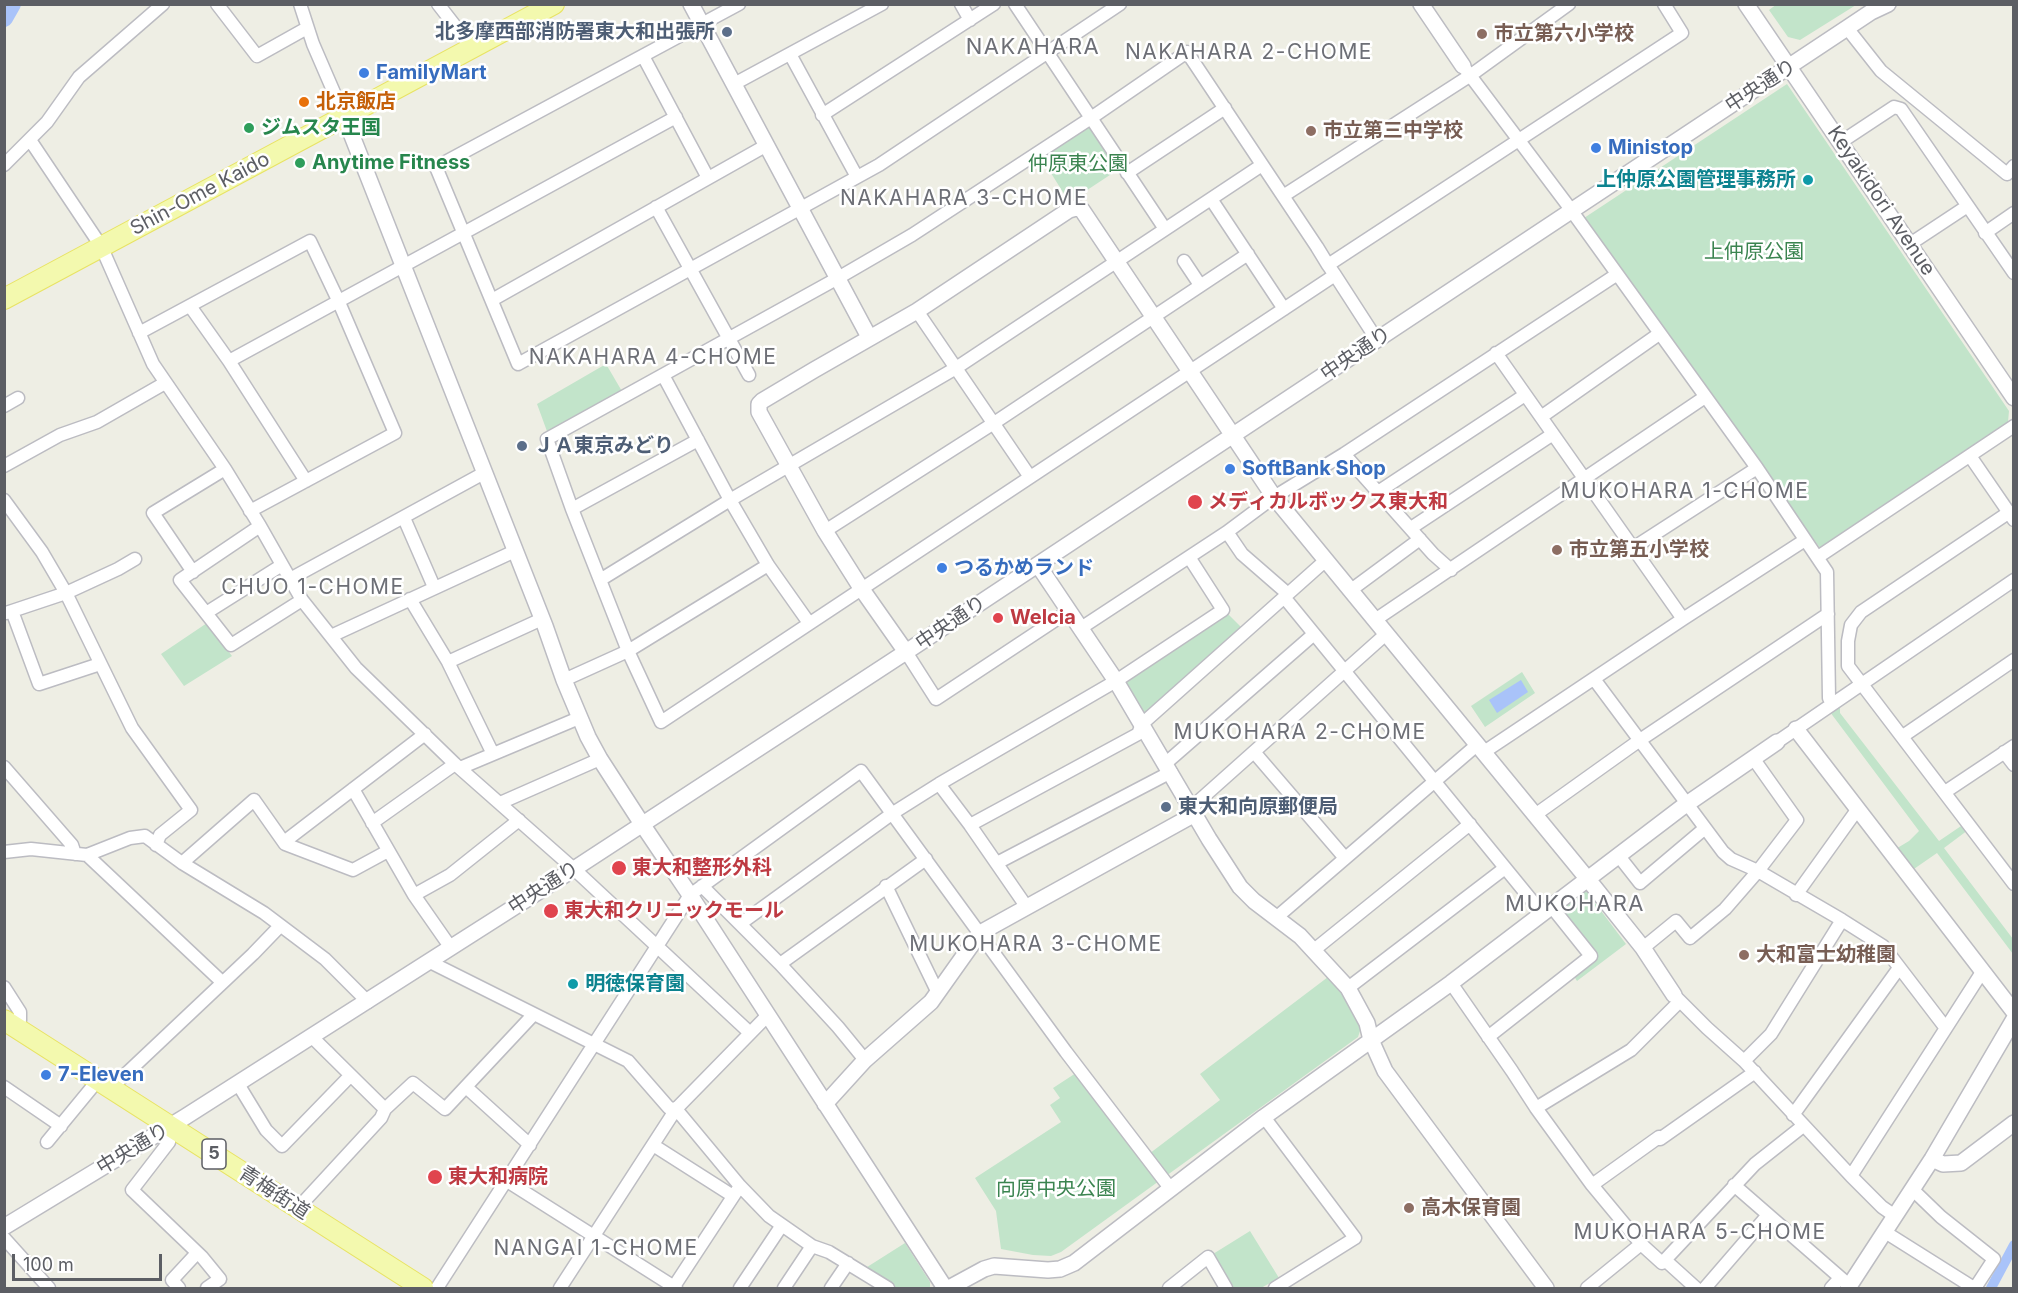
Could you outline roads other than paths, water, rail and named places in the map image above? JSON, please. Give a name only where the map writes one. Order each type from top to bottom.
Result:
[{"type":"main road","name":"Shin-Ome Kaido","points":[[4,299],[554,4]]},
{"type":"main road","name":"青梅街道","points":[[8,1023],[423,1288]]},
{"type":"street","points":[[4,165],[47,122],[79,77],[163,4]]},
{"type":"street","points":[[217,4],[257,56],[307,28]]},
{"type":"street","points":[[300,4],[307,28],[403,265],[579,718],[600,759],[642,824],[696,890],[768,1015],[947,1288],[994,1266],[1048,1270],[1060,1269],[1074,1263],[1263,1118],[1451,983],[1687,804],[2013,580]]},
{"type":"street","points":[[438,4],[473,49]]},
{"type":"street","points":[[691,4],[869,337]]},
{"type":"street","points":[[739,4],[436,166],[518,364],[879,165],[1120,4]]},
{"type":"street","points":[[734,84],[882,4]]},
{"type":"street","points":[[961,4],[970,20]]},
{"type":"street","points":[[822,115],[994,4]]},
{"type":"street","points":[[1015,4],[1164,229]]},
{"type":"street","points":[[1421,4],[1757,468],[1827,572],[1829,698],[1832,704]]},
{"type":"street","points":[[1283,196],[1467,70],[1569,4]]},
{"type":"street","points":[[1377,340],[1332,270],[1187,52],[912,235],[547,439],[628,651],[661,722],[1284,309],[1332,270],[1682,33],[1664,4]]},
{"type":"street","name":"Keyakidori Avenue","points":[[1746,4],[2013,398]]},
{"type":"street","name":"中央通り","points":[[4,1227],[238,1084],[574,869],[1038,565],[1846,28],[1888,4]]},
{"type":"street","points":[[1846,28],[1881,71],[2007,174],[2013,166]]},
{"type":"street","points":[[790,54],[857,177]]},
{"type":"street","points":[[644,56],[708,178]]},
{"type":"street","points":[[1841,142],[1894,107],[1901,109],[2013,273]]},
{"type":"street","points":[[1127,173],[1225,108]]},
{"type":"street","points":[[229,361],[676,117]]},
{"type":"street","points":[[30,140],[101,246],[153,364],[225,469],[302,600],[356,668],[458,766],[574,869],[749,1032]]},
{"type":"street","points":[[492,300],[767,145]]},
{"type":"street","points":[[600,580],[730,500],[956,368],[1262,165]]},
{"type":"street","points":[[1211,199],[1284,309]]},
{"type":"street","points":[[656,207],[749,375]]},
{"type":"street","points":[[1910,244],[1966,207]]},
{"type":"street","points":[[1069,611],[936,699],[825,531],[759,412],[759,405],[762,400],[917,311],[1076,208],[1086,214],[1274,497],[1643,948],[1677,998],[1744,1061],[1851,1176],[1882,1207],[1895,1216]]},
{"type":"street","points":[[1985,233],[2013,213]]},
{"type":"street","points":[[139,333],[310,241],[395,433],[250,511]]},
{"type":"street","points":[[825,531],[994,423],[1248,254]]},
{"type":"street","points":[[1184,261],[1200,285]]},
{"type":"street","points":[[1081,628],[1227,532],[1274,497],[1344,454],[1616,275]]},
{"type":"street","points":[[190,306],[229,361],[306,481]]},
{"type":"street","points":[[917,311],[1030,477]]},
{"type":"street","points":[[1541,417],[1659,334]]},
{"type":"street","points":[[1496,353],[1683,619]]},
{"type":"street","points":[[663,375],[730,500],[768,565],[809,623]]},
{"type":"street","points":[[4,466],[60,435],[97,422],[165,383]]},
{"type":"street","points":[[1378,492],[1525,395]]},
{"type":"street","points":[[1375,620],[1705,397]]},
{"type":"street","points":[[4,406],[18,398]]},
{"type":"street","points":[[1818,557],[2013,426]]},
{"type":"street","points":[[1411,528],[1553,434]]},
{"type":"street","points":[[572,509],[698,440]]},
{"type":"street","points":[[1344,454],[1420,540],[1450,570]]},
{"type":"street","points":[[1970,456],[2011,516],[1861,612],[1851,625],[1848,640],[1848,666],[2013,884]]},
{"type":"street","points":[[1633,548],[1757,468]]},
{"type":"street","points":[[193,572],[153,513],[225,469]]},
{"type":"street","points":[[290,579],[484,473]]},
{"type":"street","points":[[4,500],[42,552],[66,593],[132,728],[191,810],[159,835],[156,845]]},
{"type":"street","points":[[4,522],[16,516]]},
{"type":"street","points":[[404,518],[434,587]]},
{"type":"street","points":[[260,526],[180,580],[231,645],[302,600]]},
{"type":"street","points":[[1227,532],[1242,554],[1286,596],[1314,634],[1505,868],[1590,956],[1488,1037]]},
{"type":"street","points":[[1351,590],[1420,540]]},
{"type":"street","points":[[1277,917],[1434,781],[1481,748],[1594,679],[1805,540]]},
{"type":"street","points":[[332,636],[515,551]]},
{"type":"street","points":[[740,924],[893,813],[1116,681],[1223,610],[1189,557]]},
{"type":"street","points":[[100,664],[39,684],[8,612],[66,593],[135,559]]},
{"type":"street","points":[[970,825],[1138,734],[1142,724],[1326,560]]},
{"type":"street","points":[[206,613],[282,565]]},
{"type":"street","points":[[564,680],[628,651],[768,565]]},
{"type":"street","points":[[1038,565],[1116,681],[1240,887],[1314,950],[1348,988],[1367,1023],[1371,1040],[1385,1071],[1404,1100],[1546,1288]]},
{"type":"street","points":[[410,599],[448,662],[493,754]]},
{"type":"street","points":[[1535,815],[1640,740],[1828,614]]},
{"type":"street","points":[[448,662],[542,619]]},
{"type":"street","points":[[997,863],[1168,767],[1314,634]]},
{"type":"street","points":[[825,1104],[865,1060],[931,1002],[980,933],[1193,811],[1254,752],[1386,634]]},
{"type":"street","points":[[1903,736],[2013,660]]},
{"type":"street","points":[[1594,679],[1704,829],[1731,859],[1758,871],[1883,946],[1945,1027]]},
{"type":"street","points":[[372,823],[458,766],[579,718]]},
{"type":"street","points":[[1796,729],[2013,1012]]},
{"type":"street","points":[[284,842],[424,734]]},
{"type":"street","points":[[1945,792],[2009,749],[2013,765]]},
{"type":"street","points":[[1254,752],[1345,858]]},
{"type":"street","points":[[1643,948],[1676,921],[1690,938],[1725,909],[1797,820],[1753,758]]},
{"type":"street","points":[[500,803],[600,759]]},
{"type":"street","points":[[5,768],[81,855],[222,982]]},
{"type":"street","points":[[437,1288],[657,946],[696,890],[861,771],[1066,1052],[1170,1188]]},
{"type":"street","points":[[939,784],[1026,906]]},
{"type":"street","points":[[353,789],[414,895],[451,948]]},
{"type":"street","points":[[182,863],[254,800],[284,842],[353,870],[388,851]]},
{"type":"street","points":[[1796,895],[1857,810]]},
{"type":"street","points":[[414,895],[450,874],[519,820]]},
{"type":"street","points":[[1314,950],[1470,824]]},
{"type":"street","points":[[1618,855],[1640,883],[1704,829]]},
{"type":"street","points":[[4,852],[32,849],[57,850],[81,855],[138,836],[145,837],[182,863],[264,913],[326,958],[368,1002]]},
{"type":"street","points":[[780,964],[926,859]]},
{"type":"street","points":[[1348,988],[1505,868]]},
{"type":"street","points":[[886,886],[938,993]]},
{"type":"street","points":[[696,890],[740,924],[780,964],[865,1060]]},
{"type":"street","points":[[1744,1061],[1771,1034],[1842,920]]},
{"type":"street","points":[[48,1142],[104,1084],[222,982],[280,926]]},
{"type":"street","points":[[430,962],[628,1061],[669,1108],[676,1109],[740,1186],[769,1216],[812,1245],[829,1252],[888,1288]]},
{"type":"street","points":[[1793,1114],[1899,968]]},
{"type":"street","points":[[1851,1176],[1982,972]]},
{"type":"street","points":[[1451,983],[1536,1108],[1592,1185],[1641,1244],[1662,1263],[1755,1164],[1803,1126]]},
{"type":"street","points":[[4,987],[20,1012],[20,1020],[8,1023]]},
{"type":"street","points":[[1536,1108],[1631,1050],[1677,998]]},
{"type":"street","points":[[298,1208],[381,1118],[385,1109],[413,1083],[445,1109],[533,1015]]},
{"type":"street","points":[[560,1288],[676,1109],[768,1015]]},
{"type":"street","points":[[1831,1288],[1846,1284],[1885,1232],[1932,1159],[2013,1019]]},
{"type":"street","points":[[312,1037],[385,1109]]},
{"type":"street","points":[[1592,1185],[1755,1072]]},
{"type":"street","points":[[238,1084],[266,1130],[282,1146],[350,1076]]},
{"type":"street","points":[[4,1087],[61,1126]]},
{"type":"street","points":[[466,1087],[530,1145]]},
{"type":"street","points":[[1263,1118],[1355,1238],[1275,1288]]},
{"type":"street","points":[[1932,1159],[1943,1164],[1961,1163],[2013,1123]]},
{"type":"street","points":[[171,1126],[170,1142],[132,1190],[198,1253],[220,1279],[207,1288]]},
{"type":"street","points":[[653,1145],[733,1196]]},
{"type":"street","points":[[507,1181],[674,1288],[740,1186]]},
{"type":"street","points":[[1734,1185],[1846,1284]]},
{"type":"street","points":[[1885,1232],[1974,1288],[1994,1259],[1941,1217],[1912,1189]]},
{"type":"street","points":[[1705,1288],[1768,1215]]},
{"type":"street","points":[[740,1288],[782,1225]]},
{"type":"street","points":[[4,1238],[49,1288]]},
{"type":"street","points":[[1587,1288],[1641,1244]]},
{"type":"street","points":[[784,1288],[812,1245]]},
{"type":"street","points":[[179,1288],[172,1280],[198,1253]]},
{"type":"street","points":[[1169,1288],[1208,1257],[1226,1288]]},
{"type":"street","points":[[1665,1260],[1696,1288]]},
{"type":"street","points":[[831,1288],[848,1263]]},
{"type":"water","points":[[1521,680],[1528,692],[1497,713],[1489,700]]},
{"type":"waterway","points":[[4,18],[12,4]]},
{"type":"waterway","points":[[1991,1288],[2014,1245]]},
{"type":"place","name":"北多摩西部消防署東大和出張所","points":[[727,32]]},
{"type":"place","name":"市立第六小学校","points":[[1482,34]]},
{"type":"place","name":"FamilyMart","points":[[364,73]]},
{"type":"place","name":"北京飯店","points":[[304,102]]},
{"type":"place","name":"ジムスタ王国","points":[[249,128]]},
{"type":"place","name":"市立第三中学校","points":[[1311,131]]},
{"type":"place","name":"Ministop","points":[[1596,148]]},
{"type":"place","name":"Anytime Fitness","points":[[300,163]]},
{"type":"place","name":"上仲原公園管理事務所","points":[[1808,180]]},
{"type":"place","name":"ＪＡ東京みどり","points":[[522,446]]},
{"type":"place","name":"SoftBank Shop","points":[[1230,469]]},
{"type":"place","name":"メディカルボックス東大和","points":[[1195,502]]},
{"type":"place","name":"市立第五小学校","points":[[1557,550]]},
{"type":"place","name":"つるかめランド","points":[[942,568]]},
{"type":"place","name":"Welcia","points":[[998,618]]},
{"type":"place","name":"東大和向原郵便局","points":[[1166,807]]},
{"type":"place","name":"東大和整形外科","points":[[619,868]]},
{"type":"place","name":"東大和クリニックモール","points":[[551,911]]},
{"type":"place","name":"大和富士幼稚園","points":[[1744,955]]},
{"type":"place","name":"明徳保育園","points":[[573,984]]},
{"type":"place","name":"7-Eleven","points":[[46,1075]]},
{"type":"place","name":"東大和病院","points":[[435,1177]]},
{"type":"place","name":"高木保育園","points":[[1409,1208]]},
{"type":"district","name":"NAKAHARA","points":[[1033,47]]},
{"type":"district","name":"NAKAHARA 2-CHOME","points":[[1249,53]]},
{"type":"district","name":"NAKAHARA 3-CHOME","points":[[964,199]]},
{"type":"district","name":"NAKAHARA 4-CHOME","points":[[653,358]]},
{"type":"district","name":"MUKOHARA 1-CHOME","points":[[1685,492]]},
{"type":"district","name":"CHUO 1-CHOME","points":[[313,588]]},
{"type":"district","name":"MUKOHARA 2-CHOME","points":[[1300,733]]},
{"type":"district","name":"MUKOHARA","points":[[1575,904]]},
{"type":"district","name":"MUKOHARA 3-CHOME","points":[[1036,945]]},
{"type":"district","name":"MUKOHARA 5-CHOME","points":[[1700,1233]]},
{"type":"district","name":"NANGAI 1-CHOME","points":[[596,1249]]},
{"type":"park label","name":"仲原東公園","points":[[1078,164]]},
{"type":"park label","name":"上仲原公園","points":[[1754,252]]},
{"type":"park label","name":"向原中央公園","points":[[1056,1189]]}]
